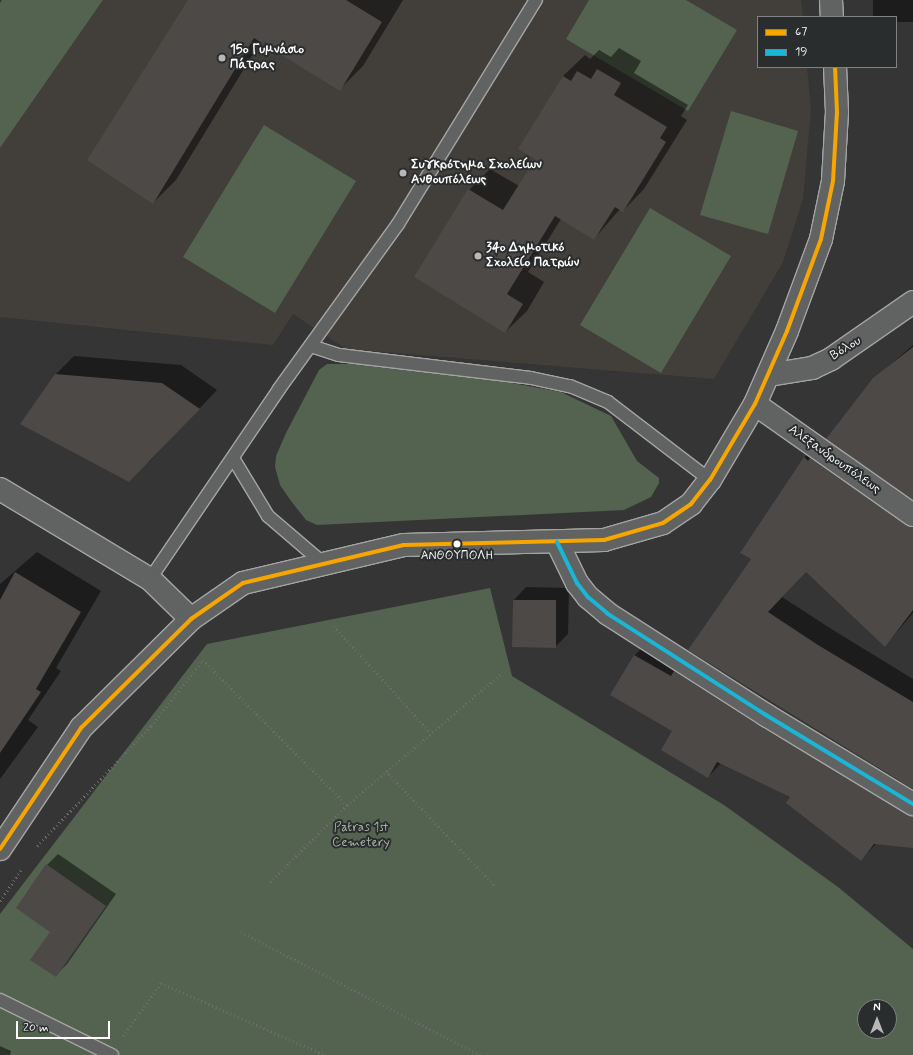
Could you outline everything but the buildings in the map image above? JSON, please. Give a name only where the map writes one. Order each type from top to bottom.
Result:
[{"type":"main road","points":[[831,0],[832,16]]},
{"type":"main road","points":[[0,849],[81,728],[191,619],[243,583],[404,545],[604,540],[653,528],[682,512],[710,480],[755,404],[768,375],[820,239],[829,205],[836,146],[835,68]]},
{"type":"main road","name":"Βόλου","points":[[768,375],[812,368],[831,359],[913,302]]},
{"type":"main road","name":"Αλεξανδρουπόλεως","points":[[755,404],[913,515]]},
{"type":"main road","points":[[0,489],[150,579],[191,619]]},
{"type":"main road","points":[[557,542],[577,584],[588,597],[608,614],[766,715],[913,804]]},
{"type":"lane","points":[[150,579],[311,346],[398,224],[536,0]]},
{"type":"lane","points":[[311,346],[339,355],[531,378],[570,386],[608,402],[710,480]]},
{"type":"lane","points":[[233,458],[268,516],[324,564]]},
{"type":"lane","points":[[0,1000],[111,1054]]},
{"type":"path","points":[[334,626],[431,733]]},
{"type":"path","points":[[33,851],[151,726],[203,660],[347,805]]},
{"type":"path","points":[[270,882],[347,805],[500,674]]},
{"type":"path","points":[[386,771],[495,886]]},
{"type":"path","points":[[0,901],[25,863]]},
{"type":"path","points":[[241,932],[480,1055]]},
{"type":"path","points":[[111,1054],[161,983],[325,1055]]},
{"type":"shaded area","name":"Συγκρότημα Σχολείων Ανθουπόλεως","points":[[103,0],[801,0],[803,16],[757,16],[757,68],[807,68],[811,109],[803,199],[783,262],[714,379],[346,349],[293,314],[273,345],[0,317],[0,148]]},
{"type":"green space","points":[[2,0],[103,0],[0,148],[0,3]]},
{"type":"green space","points":[[589,0],[686,0],[737,30],[688,111],[566,39]]},
{"type":"green space","points":[[731,111],[798,131],[768,234],[700,215]]},
{"type":"green space","points":[[264,125],[356,181],[275,313],[183,257]]},
{"type":"green space","points":[[650,208],[731,256],[661,373],[580,325]]},
{"type":"green space","points":[[327,364],[366,364],[469,375],[561,392],[611,416],[637,461],[659,478],[659,483],[651,497],[624,510],[317,525],[306,520],[291,501],[280,485],[275,467],[276,456],[286,433],[319,370]]},
{"type":"green space","name":"Patras 1st Cemetery","points":[[490,588],[512,676],[724,805],[838,887],[913,949],[913,1055],[0,1055],[0,914],[207,644]]},
{"type":"transit line","name":"67","points":[[0,849],[81,728],[191,619],[243,583],[404,545],[604,540],[663,523],[691,504],[710,480],[755,404],[787,331],[821,239],[833,181],[837,112],[835,68]]},
{"type":"transit line","name":"19","points":[[557,542],[577,583],[588,597],[608,614],[766,715],[913,804]]},
{"type":"place","name":"15ο Γυμνάσιο Πάτρας","points":[[222,58]]},
{"type":"place","name":"Συγκρότημα Σχολείων Ανθουπόλεως","points":[[403,173]]},
{"type":"place","name":"34ο Δημοτικό Σχολείο Πατρών","points":[[478,256]]},
{"type":"place","name":"ΑΝΘΟΥΠΟΛΗ","points":[[457,544]]}]
